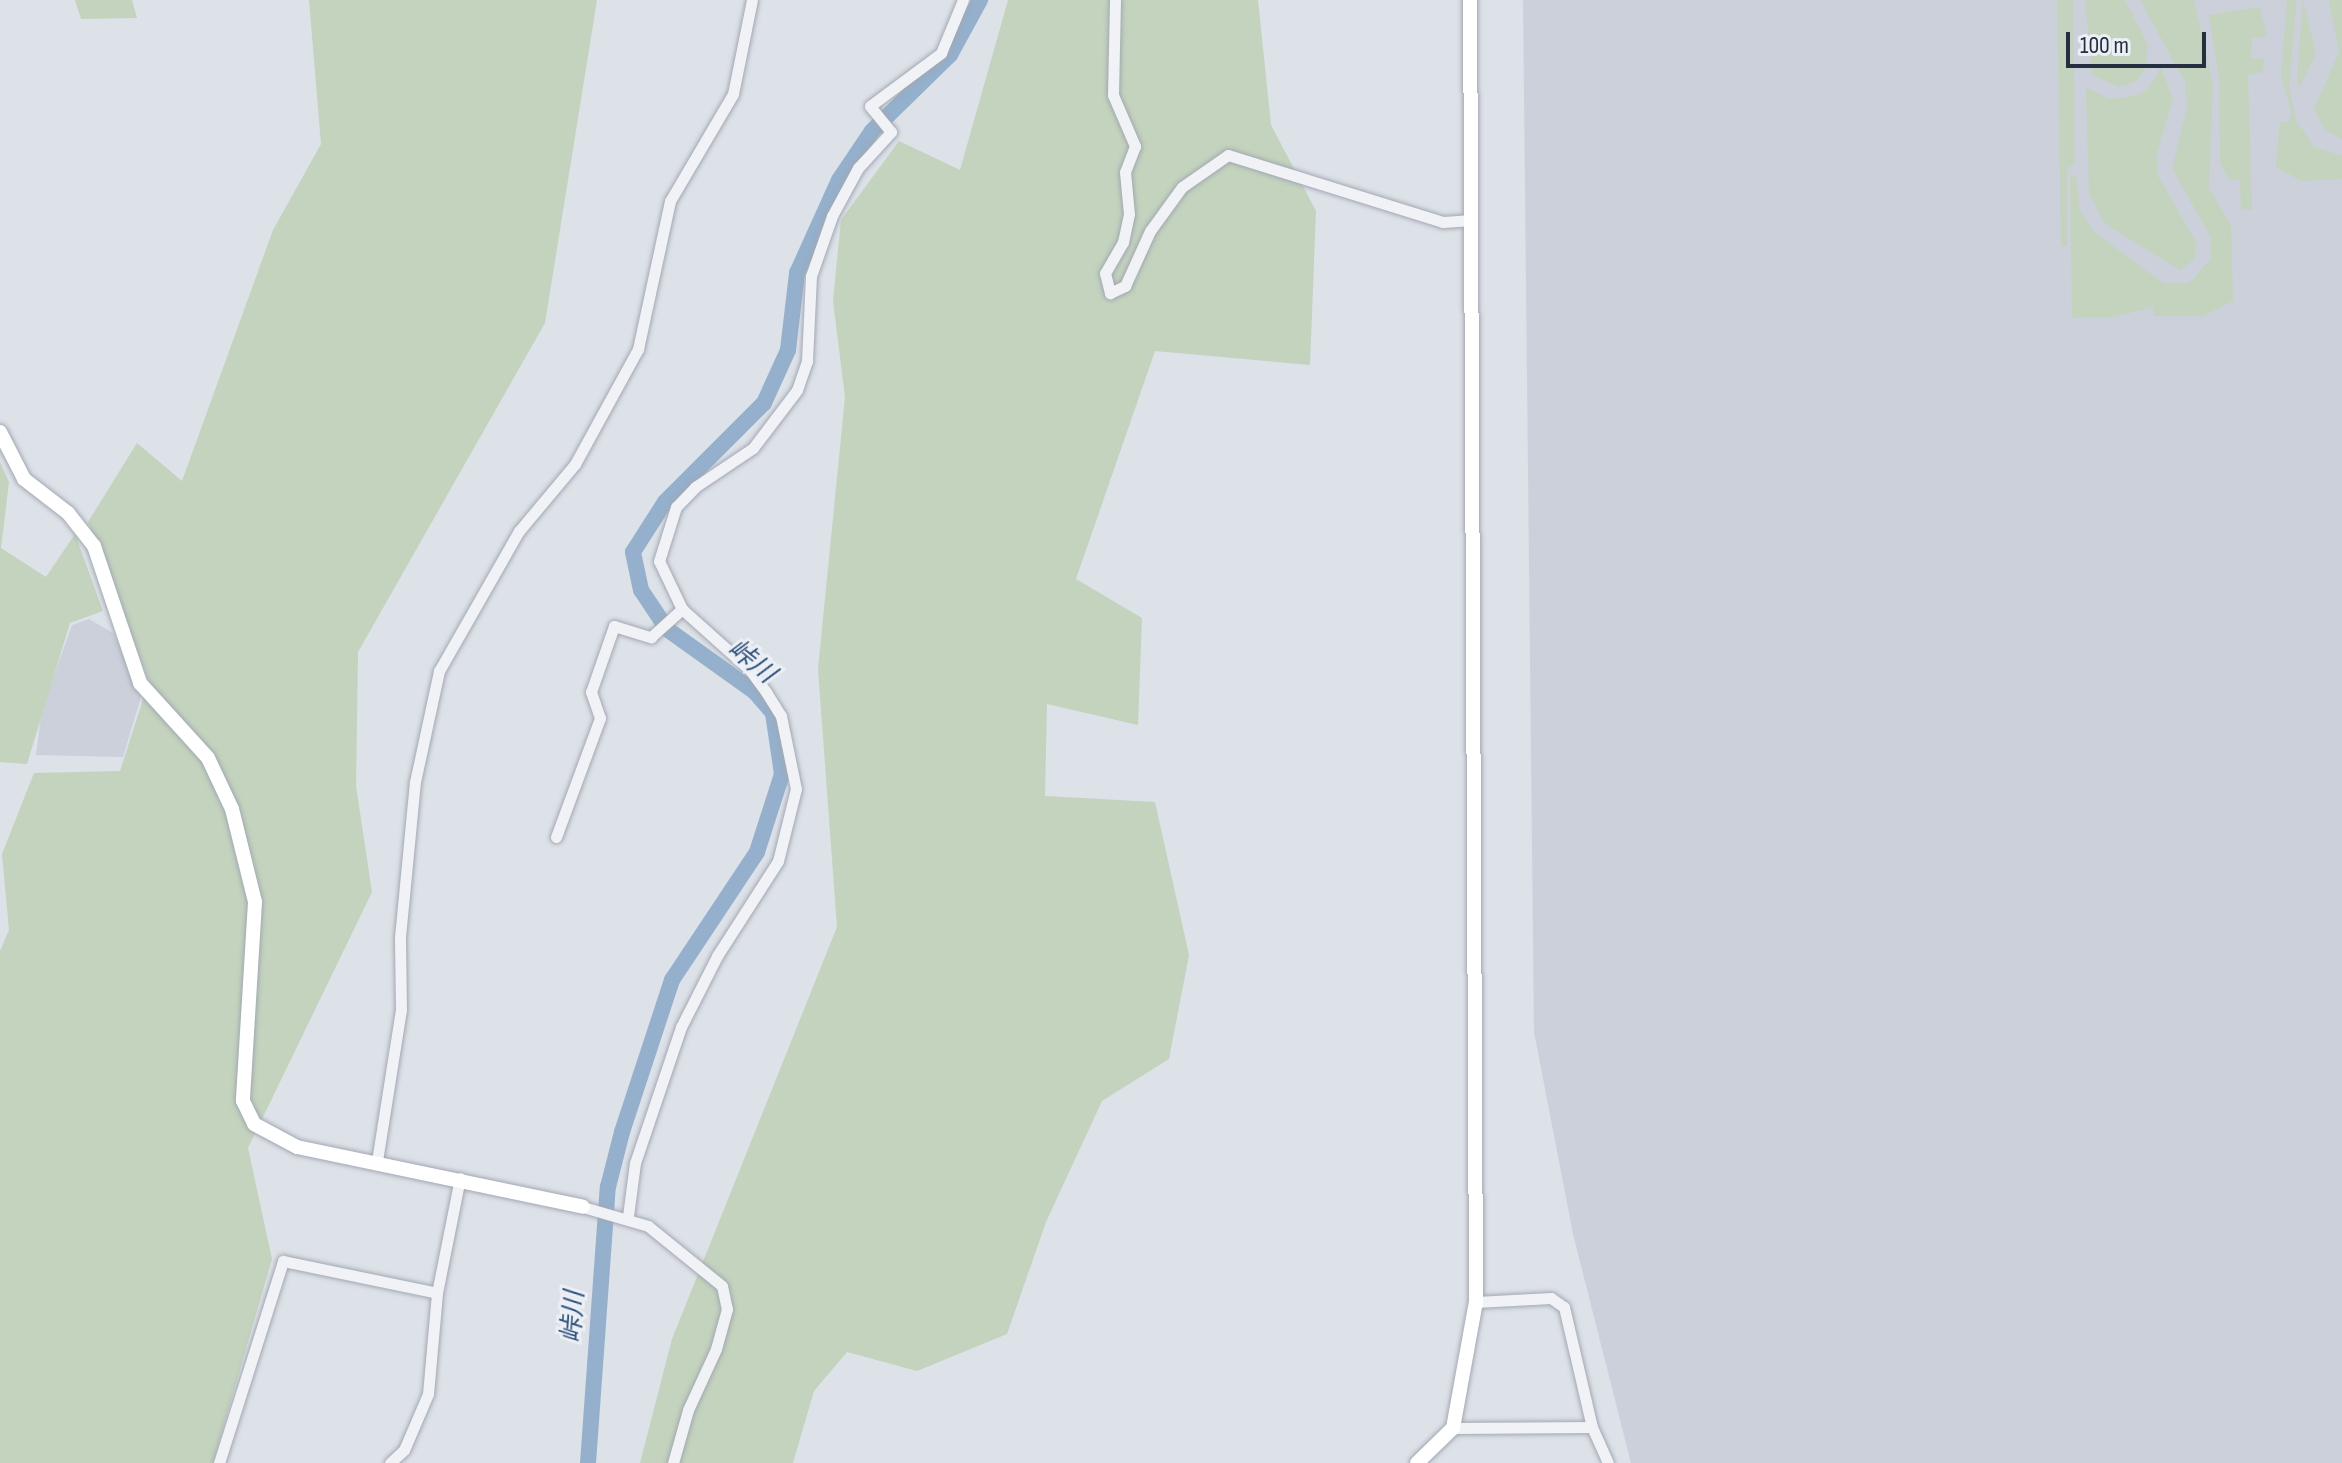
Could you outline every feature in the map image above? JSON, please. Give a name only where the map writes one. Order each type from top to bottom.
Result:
[{"type":"street","points":[[377,1161],[401,1010],[400,937],[413,796],[439,671],[519,531],[575,464],[638,349],[670,201],[733,94],[752,0]]},
{"type":"street","points":[[628,1216],[635,1163],[676,1040],[717,956],[778,861],[796,789],[781,716],[750,670],[682,609],[659,561],[676,507],[753,448],[797,390],[807,361],[811,276],[832,216],[858,168],[891,132],[870,106],[941,53],[963,0]]},
{"type":"street","points":[[1115,0],[1113,95],[1135,146],[1125,172],[1129,214],[1123,242],[1105,273],[1110,293],[1125,286],[1150,231],[1182,187],[1228,155],[1443,222],[1472,220]]},
{"type":"street","points":[[1417,1463],[1453,1428],[1476,1302],[1470,0]]},
{"type":"street","points":[[0,432],[24,479],[68,513],[94,546],[140,683],[208,758],[225,788],[255,902],[243,1101],[254,1124],[297,1147],[460,1178],[628,1216],[674,1244],[722,1286],[727,1309],[673,1463]]},
{"type":"street","points":[[556,837],[600,718],[591,692],[614,626],[651,637],[682,609]]},
{"type":"street","points":[[390,1463],[404,1450],[428,1394],[437,1293],[460,1178]]},
{"type":"street","points":[[219,1463],[283,1261],[437,1293]]},
{"type":"street","points":[[1476,1302],[1551,1298],[1564,1307],[1592,1427],[1608,1463]]},
{"type":"street","points":[[1453,1428],[1592,1427]]},
{"type":"shaded area","points":[[1523,0],[2342,0],[2342,1463],[1631,1463],[1573,1234],[1534,1032]]},
{"type":"shaded area","points":[[89,619],[113,633],[141,697],[123,757],[36,755],[42,709],[72,625]]},
{"type":"green space","points":[[75,0],[132,0],[137,18],[81,19]]},
{"type":"green space","points":[[309,0],[597,0],[545,323],[358,652],[356,786],[372,892],[248,1148],[272,1259],[213,1463],[0,1463],[0,951],[9,930],[2,854],[34,773],[120,771],[149,681],[88,522],[137,443],[182,481],[273,230],[321,144]]},
{"type":"green space","points":[[1008,0],[1258,0],[1271,125],[1316,211],[1310,365],[1155,351],[1076,579],[1142,618],[1138,725],[1047,704],[1045,796],[1155,802],[1189,955],[1169,1059],[1102,1101],[1046,1222],[1007,1334],[917,1371],[847,1352],[814,1391],[793,1463],[640,1463],[672,1339],[837,927],[818,669],[845,397],[833,301],[841,220],[899,141],[960,170]]},
{"type":"green space","points":[[2057,0],[2073,0],[2075,163],[2067,169],[2067,246],[2061,247]]},
{"type":"green space","points":[[2085,0],[2125,0],[2148,45],[2145,70],[2135,82],[2119,87],[2092,75]]},
{"type":"green space","points":[[2140,0],[2194,0],[2213,84],[2209,188],[2231,225],[2233,301],[2203,316],[2154,316],[2153,307],[2114,317],[2072,318],[2070,177],[2076,174],[2080,210],[2093,231],[2163,283],[2189,283],[2210,260],[2211,238],[2172,168],[2187,108],[2185,82]]},
{"type":"green space","points":[[2287,0],[2295,0],[2296,7],[2289,88],[2296,120],[2314,147],[2342,156],[2342,179],[2301,181],[2276,167],[2280,122],[2289,122],[2291,111],[2281,75]]},
{"type":"green space","points":[[2303,0],[2316,54],[2299,88],[2297,79]]},
{"type":"green space","points":[[2329,0],[2342,0],[2342,139],[2324,129],[2314,109],[2339,52]]},
{"type":"green space","points":[[2260,7],[2267,36],[2252,38],[2251,58],[2264,59],[2263,72],[2248,75],[2252,210],[2241,210],[2240,180],[2228,179],[2220,162],[2219,78],[2209,15]]},
{"type":"green space","points":[[2161,67],[2173,100],[2157,152],[2158,176],[2196,242],[2194,260],[2180,270],[2104,223],[2089,193],[2086,87],[2109,99],[2135,96],[2148,89]]},
{"type":"green space","points":[[0,462],[9,482],[1,548],[46,577],[75,534],[103,611],[70,623],[27,764],[0,762]]},
{"type":"waterway","name":"峠川","points":[[588,1463],[608,1187],[622,1132],[672,980],[757,852],[782,774],[773,713],[755,692],[667,629],[641,590],[633,552],[665,502],[764,403],[788,350],[797,273],[839,180],[872,131],[950,55],[980,0]]}]
